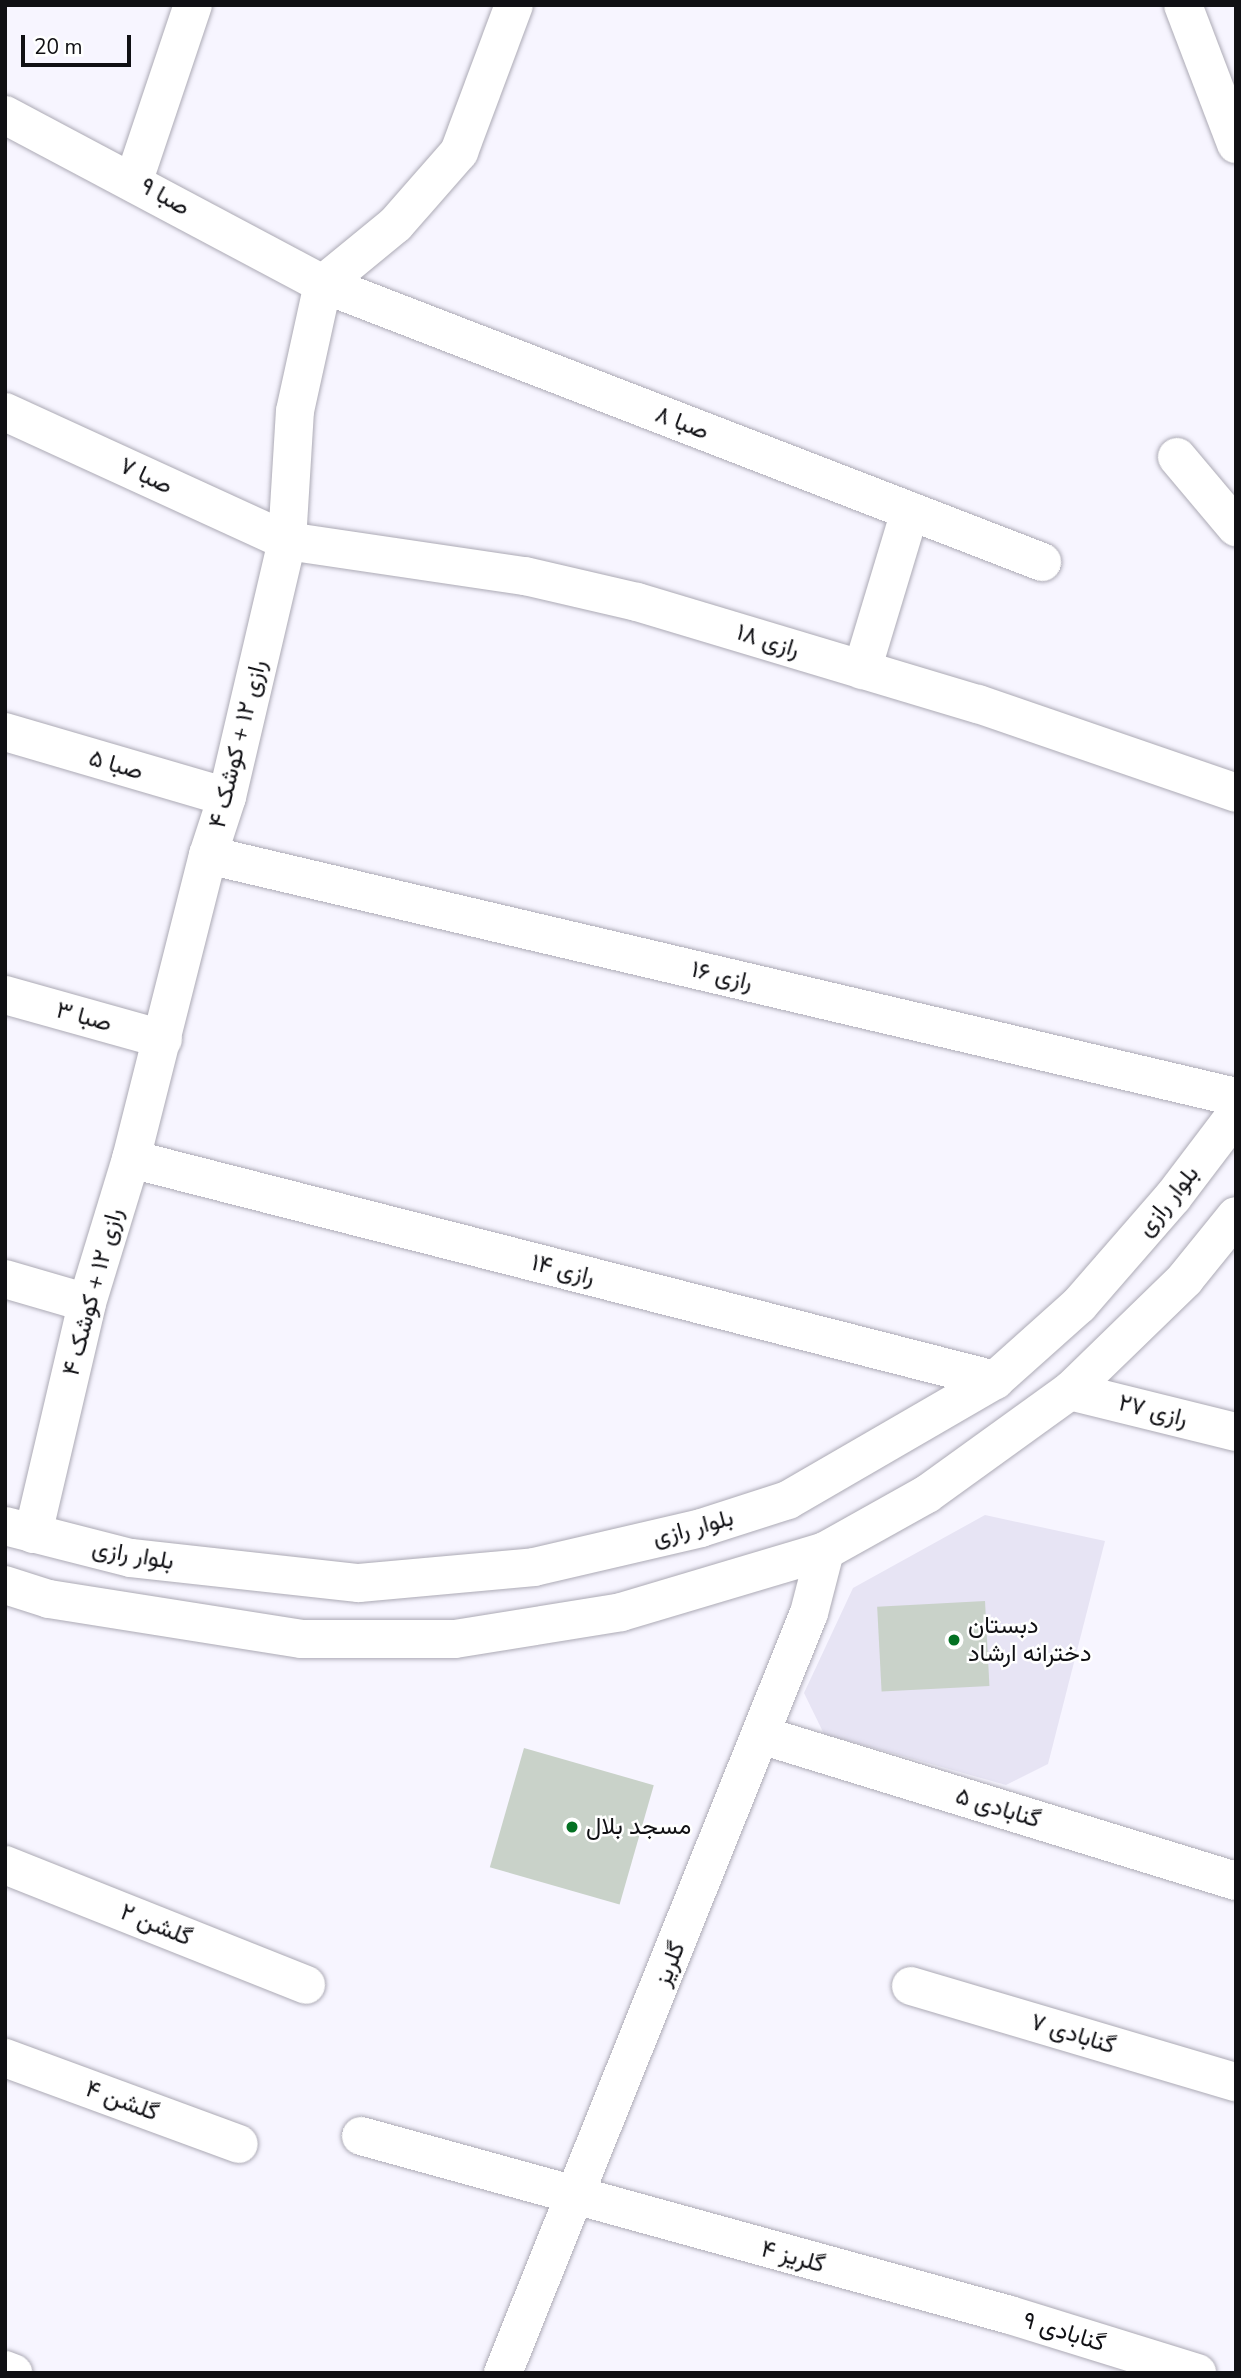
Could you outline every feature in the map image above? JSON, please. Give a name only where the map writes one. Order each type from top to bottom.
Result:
[{"type":"street","points":[[134,180],[193,5]]},
{"type":"street","points":[[323,284],[396,224],[459,152],[514,5]]},
{"type":"street","points":[[1183,5],[1234,135]]},
{"type":"street","name":"صبا ۹","points":[[5,115],[134,180],[323,284]]},
{"type":"street","name":"صبا ۸","points":[[323,284],[1042,562]]},
{"type":"street","name":"رازی ۱۲ + کوشک ۴","points":[[19,1530],[131,1159],[208,855],[227,797],[287,541],[295,411],[323,284]]},
{"type":"street","name":"صبا ۷","points":[[5,412],[287,541]]},
{"type":"street","points":[[1177,457],[1236,527]]},
{"type":"street","points":[[862,670],[910,511]]},
{"type":"street","name":"رازی ۱۸","points":[[287,541],[525,576],[637,602],[978,704],[1236,793]]},
{"type":"street","name":"صبا ۵","points":[[5,732],[227,797]]},
{"type":"street","name":"رازی ۱۶","points":[[208,855],[1236,1097]]},
{"type":"street","name":"صبا ۳","points":[[5,995],[163,1038]]},
{"type":"street","name":"بلوار رازی","points":[[19,1530],[131,1558],[359,1583],[534,1567],[701,1528],[788,1500],[995,1380],[1079,1305],[1173,1197],[1236,1114]]},
{"type":"street","name":"رازی ۱۴","points":[[131,1159],[995,1380]]},
{"type":"street","points":[[5,1585],[49,1598],[301,1639],[455,1639],[621,1612],[825,1550],[927,1494],[1070,1391],[1167,1298],[1236,1216]]},
{"type":"street","points":[[5,1279],[87,1303]]},
{"type":"street","name":"رازی ۲۷","points":[[1070,1391],[1236,1432]]},
{"type":"street","name":"گلریز","points":[[503,2373],[576,2199],[809,1613],[825,1550]]},
{"type":"street","name":"گنابادی ۵","points":[[761,1735],[1236,1881]]},
{"type":"street","name":"گلشن ۲","points":[[5,1865],[306,1985]]},
{"type":"street","name":"گنابادی ۷","points":[[911,1986],[1236,2082]]},
{"type":"street","name":"گلشن ۴","points":[[5,2058],[239,2144]]},
{"type":"street","name":"گلریز ۴","points":[[361,2136],[576,2199],[1010,2315]]},
{"type":"street","name":"گنابادی ۹","points":[[1010,2315],[1197,2373]]},
{"type":"street","points":[[5,2370],[13,2373]]},
{"type":"shaded area","name":"دبستان دخترانه ارشاد","points":[[985,1515],[1105,1541],[1048,1764],[1006,1785],[824,1734],[804,1693],[853,1588]]},
{"type":"building","points":[[985,1601],[989,1686],[882,1692],[877,1607]]},
{"type":"building","name":"مسجد بلال","points":[[524,1748],[654,1785],[620,1904],[490,1867]]},
{"type":"place","name":"دبستان دخترانه ارشاد","points":[[954,1640]]},
{"type":"place","name":"مسجد بلال","points":[[572,1827]]}]
